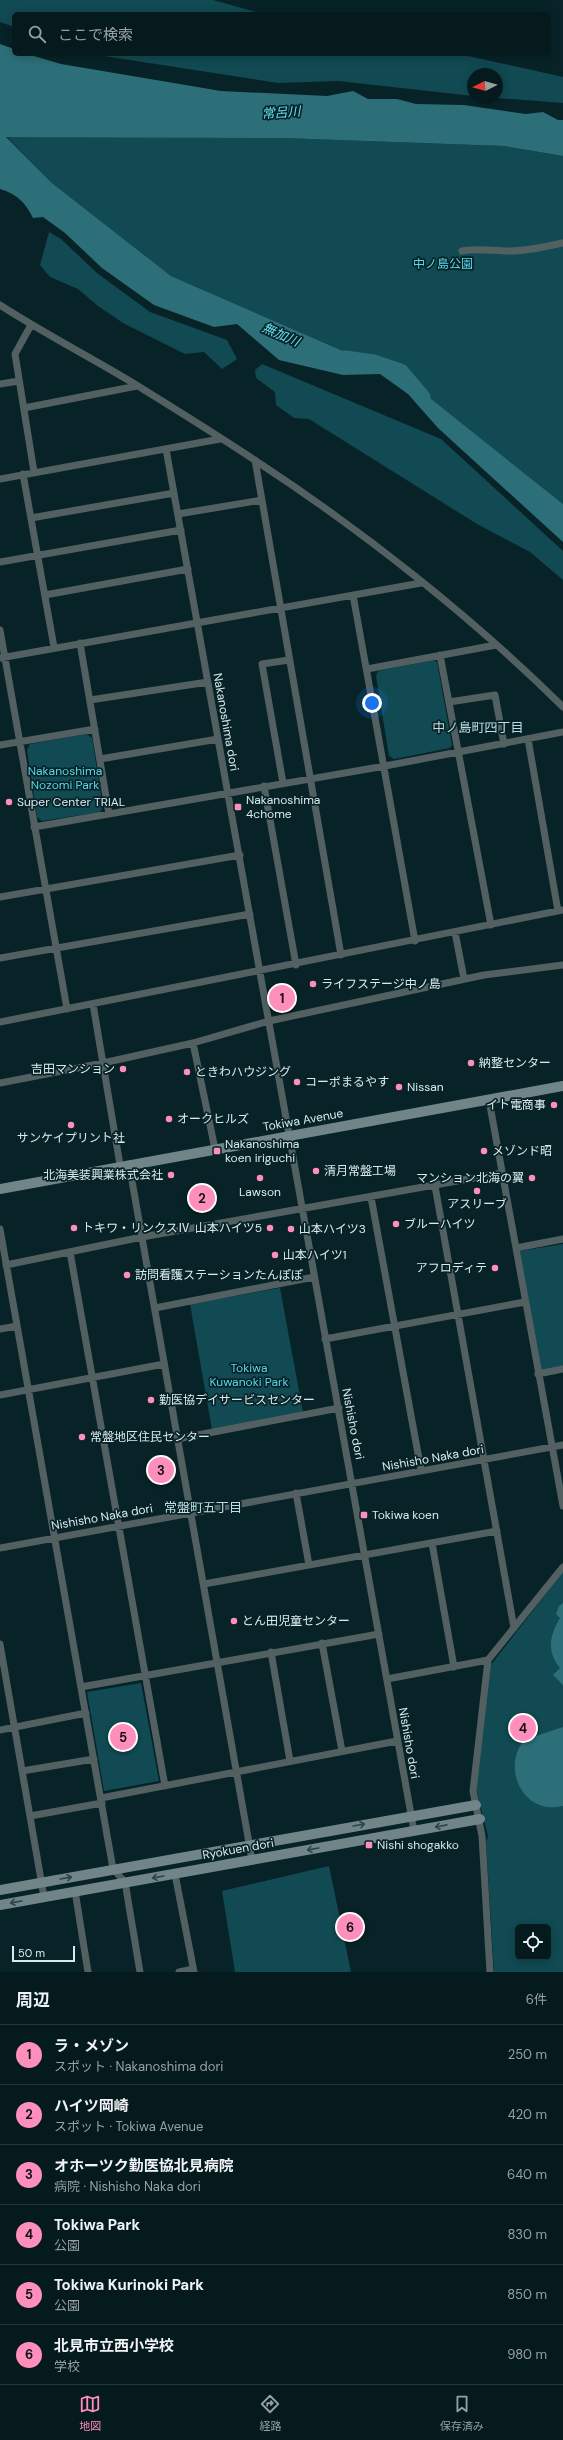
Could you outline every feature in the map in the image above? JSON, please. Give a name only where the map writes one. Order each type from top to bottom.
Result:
[{"type":"street","points":[[462,251],[477,248],[494,251],[524,251],[563,243]]},
{"type":"street","points":[[0,305],[31,325],[138,386],[255,460],[331,512],[421,583],[496,645],[563,707]]},
{"type":"street","points":[[31,325],[15,354],[34,472]]},
{"type":"street","points":[[0,384],[19,381]]},
{"type":"street","points":[[24,408],[138,386]]},
{"type":"street","points":[[0,479],[220,439]]},
{"type":"street","name":"Nakanoshima dori","points":[[166,449],[270,1021]]},
{"type":"street","points":[[255,460],[341,956]]},
{"type":"street","points":[[23,474],[54,647]]},
{"type":"street","points":[[31,518],[174,494]]},
{"type":"street","points":[[178,514],[262,500]]},
{"type":"street","points":[[0,562],[180,530]]},
{"type":"street","points":[[44,595],[188,569]]},
{"type":"street","points":[[2,657],[421,583]]},
{"type":"street","points":[[353,595],[385,766],[415,941]]},
{"type":"street","points":[[0,630],[2,657],[19,742],[67,1009]]},
{"type":"street","points":[[80,643],[109,814]]},
{"type":"street","points":[[367,669],[496,645]]},
{"type":"street","points":[[440,655],[491,925]]},
{"type":"street","points":[[283,783],[262,664],[290,660]]},
{"type":"street","points":[[90,700],[208,682]]},
{"type":"street","points":[[449,702],[495,695],[504,744]]},
{"type":"street","points":[[0,745],[95,729]]},
{"type":"street","points":[[34,827],[458,753],[563,732]]},
{"type":"street","points":[[100,759],[218,739]]},
{"type":"street","points":[[0,1022],[261,972],[560,911],[528,739]]},
{"type":"street","points":[[264,786],[296,965]]},
{"type":"street","points":[[0,897],[240,855]]},
{"type":"street","points":[[0,958],[250,914]]},
{"type":"street","points":[[455,932],[464,979]]},
{"type":"street","points":[[0,1083],[103,1064],[194,1043],[270,1021],[464,979],[563,966]]},
{"type":"street","points":[[93,1004],[103,1064],[142,1237],[252,1860]]},
{"type":"street","name":"Nishisho dori","points":[[270,1021],[325,1339],[353,1483],[397,1741],[414,1831]]},
{"type":"street","points":[[194,1043],[215,1149]]},
{"type":"street","name":"Tokiwa Avenue","points":[[0,1189],[563,1086]]},
{"type":"street","points":[[488,1100],[563,1506]]},
{"type":"street","points":[[6,1265],[142,1237],[502,1173]]},
{"type":"street","points":[[435,1186],[498,1531],[514,1628]]},
{"type":"street","points":[[371,1197],[421,1470]]},
{"type":"street","points":[[0,1229],[113,1869],[125,1882],[140,1972]]},
{"type":"street","points":[[516,1248],[563,1239]]},
{"type":"street","points":[[70,1252],[144,1676],[165,1786]]},
{"type":"street","points":[[155,1308],[314,1277]]},
{"type":"street","points":[[325,1339],[525,1302]]},
{"type":"street","points":[[0,1329],[18,1326]]},
{"type":"street","points":[[0,1395],[164,1364]]},
{"type":"street","points":[[538,1374],[563,1369]]},
{"type":"street","points":[[177,1439],[339,1408]]},
{"type":"street","name":"Nishisho Naka dori","points":[[0,1548],[54,1536],[563,1445]]},
{"type":"street","points":[[296,1493],[309,1565]]},
{"type":"street","points":[[204,1584],[498,1531]]},
{"type":"street","points":[[432,1543],[454,1667]]},
{"type":"street","points":[[490,1972],[480,1819],[474,1790],[488,1660],[563,1567]]},
{"type":"street","points":[[82,1687],[271,1652],[379,1634]]},
{"type":"street","points":[[322,1643],[342,1751]]},
{"type":"street","points":[[0,1644],[44,1897]]},
{"type":"street","points":[[271,1652],[290,1761]]},
{"type":"street","points":[[387,1679],[488,1660]]},
{"type":"street","points":[[0,1730],[86,1713]]},
{"type":"street","points":[[30,1816],[237,1771],[397,1741]]},
{"type":"street","points":[[22,1771],[94,1759]]},
{"type":"street","name":"Ryokuen dori","points":[[0,1890],[249,1844],[476,1805]]},
{"type":"street","name":"Ryokuen dori","points":[[0,1905],[480,1819]]},
{"type":"street","points":[[175,1874],[194,1971],[179,1972]]},
{"type":"street","points":[[75,1891],[88,1972]]},
{"type":"green space","points":[[0,0],[213,0],[256,12],[12,12],[12,26],[0,22]]},
{"type":"green space","points":[[104,56],[468,56],[563,77],[563,103],[503,98],[503,68],[467,68],[467,95],[338,81],[278,83]]},
{"type":"green space","name":"中ノ島公園","points":[[6,136],[283,138],[504,146],[563,156],[563,504],[405,378],[171,276],[52,183]]},
{"type":"green space","points":[[49,232],[61,239],[97,273],[150,312],[227,340],[237,359],[222,369],[204,352],[185,354],[123,323],[98,306],[78,289],[50,277],[40,265]]},
{"type":"green space","points":[[262,364],[441,439],[563,551],[563,580],[530,552],[477,524],[309,419],[294,418],[276,405],[275,392],[256,378],[255,370]]},
{"type":"green space","points":[[434,660],[437,662],[452,745],[450,748],[394,759],[389,756],[376,676],[378,671]]},
{"type":"green space","name":"Nakanoshima Nozomi Park","points":[[87,734],[92,738],[103,807],[100,812],[42,821],[37,817],[27,750],[30,744]]},
{"type":"green space","points":[[563,1244],[563,1366],[541,1371],[520,1251]]},
{"type":"green space","name":"Tokiwa Kuwanoki Park","points":[[280,1288],[303,1412],[212,1430],[190,1304]]},
{"type":"green space","points":[[563,1572],[563,1972],[494,1972],[486,1842],[488,1836],[476,1789],[490,1666]]},
{"type":"green space","points":[[141,1683],[159,1781],[104,1791],[87,1692]]},
{"type":"green space","points":[[329,1866],[351,1972],[235,1972],[222,1891]]},
{"type":"water","name":"常呂川","points":[[0,44],[12,48],[12,56],[34,56],[61,64],[221,91],[327,96],[353,91],[368,99],[397,99],[416,104],[464,105],[526,114],[543,112],[558,120],[563,120],[563,156],[504,146],[283,138],[6,137],[52,183],[171,276],[405,378],[563,504],[563,542],[438,428],[408,394],[380,374],[343,375],[279,360],[237,324],[214,327],[154,305],[102,268],[65,233],[43,217],[33,218],[27,207],[20,199],[11,193],[0,189]]},
{"type":"water","points":[[563,1603],[563,1685],[553,1675],[560,1668],[553,1655],[551,1643],[554,1631],[560,1618],[556,1614],[559,1606]]},
{"type":"water","points":[[563,1727],[563,1806],[549,1807],[537,1804],[527,1797],[520,1788],[516,1776],[515,1764],[517,1752],[524,1740]]},
{"type":"waterway","name":"無加川","points":[[345,358],[374,362],[401,371],[423,397]]},
{"type":"place","name":"Super Center TRIAL","points":[[9,802]]},
{"type":"place","name":"Nakanoshima 4chome","points":[[238,807]]},
{"type":"place","name":"ライフステージ中ノ島","points":[[313,984]]},
{"type":"place","name":"ラ・メゾン","points":[[282,998]]},
{"type":"place","name":"納整センター","points":[[471,1063]]},
{"type":"place","name":"吉田マンション","points":[[123,1069]]},
{"type":"place","name":"ときわハウジング","points":[[187,1072]]},
{"type":"place","name":"コーポまるやす","points":[[297,1082]]},
{"type":"place","name":"Nissan","points":[[399,1087]]},
{"type":"place","name":"イト電商事","points":[[554,1105]]},
{"type":"place","name":"オークヒルズ","points":[[169,1119]]},
{"type":"place","name":"サンケイプリント社","points":[[71,1125]]},
{"type":"place","name":"Nakanoshima koen iriguchi","points":[[217,1151]]},
{"type":"place","name":"メゾンド昭","points":[[484,1151]]},
{"type":"place","name":"清月常盤工場","points":[[316,1171]]},
{"type":"place","name":"北海美装興業株式会社","points":[[171,1175]]},
{"type":"place","name":"Lawson","points":[[260,1178]]},
{"type":"place","name":"マンション北海の翼","points":[[532,1178]]},
{"type":"place","name":"アスリーブ","points":[[477,1191]]},
{"type":"place","name":"ハイツ岡崎","points":[[202,1198]]},
{"type":"place","name":"ブルーハイツ","points":[[396,1224]]},
{"type":"place","name":"トキワ・リンクスⅣ","points":[[74,1228]]},
{"type":"place","name":"山本ハイツ5","points":[[270,1228]]},
{"type":"place","name":"山本ハイツ3","points":[[291,1229]]},
{"type":"place","name":"山本ハイツ1","points":[[275,1255]]},
{"type":"place","name":"アフロディテ","points":[[495,1268]]},
{"type":"place","name":"訪問看護ステーションたんぽぽ","points":[[127,1275]]},
{"type":"place","name":"勤医協デイサービスセンター","points":[[151,1400]]},
{"type":"place","name":"常盤地区住民センター","points":[[82,1437]]},
{"type":"place","name":"オホーツク勤医協北見病院","points":[[161,1470]]},
{"type":"place","name":"Tokiwa koen","points":[[364,1515]]},
{"type":"place","name":"とん田児童センター","points":[[234,1621]]},
{"type":"place","name":"Tokiwa Park","points":[[523,1728]]},
{"type":"place","name":"Tokiwa Kurinoki Park","points":[[123,1737]]},
{"type":"place","name":"Nishi shogakko","points":[[369,1845]]},
{"type":"place","name":"北見市立西小学校","points":[[350,1927]]},
{"type":"district","name":"中ノ島町四丁目","points":[[478,727]]},
{"type":"district","name":"常盤町五丁目","points":[[203,1507]]}]
